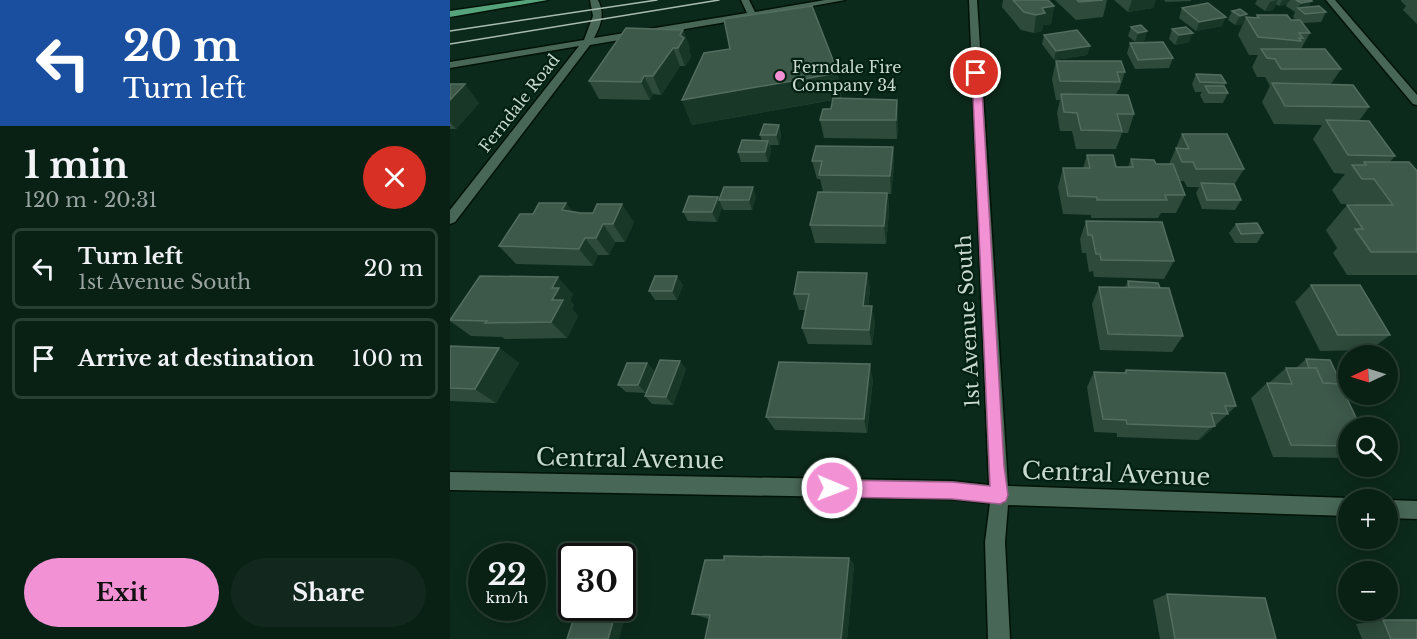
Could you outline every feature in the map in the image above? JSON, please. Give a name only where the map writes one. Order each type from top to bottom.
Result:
[{"type":"main road","points":[[450,14],[544,0]]},
{"type":"street","name":"Ferndale Road","points":[[450,219],[587,42],[596,27],[598,14],[594,0]]},
{"type":"street","points":[[745,0],[763,32]]},
{"type":"street","points":[[450,65],[842,0]]},
{"type":"street","name":"1st Avenue South","points":[[973,0],[996,466],[1000,495],[995,542],[999,639]]},
{"type":"street","points":[[1330,0],[1417,102]]},
{"type":"street","name":"Central Avenue","points":[[450,482],[952,490],[1000,495],[1338,507]]},
{"type":"street","points":[[1398,509],[1417,510]]},
{"type":"building","points":[[1013,0],[1048,0],[1054,6],[1042,8],[1045,13],[1036,15],[1024,12]]},
{"type":"building","points":[[1077,0],[1103,0],[1079,2]]},
{"type":"building","points":[[1296,0],[1311,0],[1312,1],[1301,3]]},
{"type":"building","points":[[1208,3],[1226,17],[1199,22],[1182,8]]},
{"type":"building","points":[[812,6],[838,73],[682,100],[704,53],[730,49],[724,19]]},
{"type":"building","points":[[1319,6],[1326,12],[1305,14],[1298,8]]},
{"type":"building","points":[[1240,9],[1247,14],[1240,16],[1232,11]]},
{"type":"building","points":[[1257,15],[1287,15],[1291,20],[1300,20],[1310,33],[1299,33],[1303,38],[1299,38],[1301,41],[1258,37],[1246,17],[1259,18]]},
{"type":"building","points":[[1141,25],[1147,31],[1138,33],[1131,27]]},
{"type":"building","points":[[1186,27],[1193,33],[1179,35],[1172,29]]},
{"type":"building","points":[[626,28],[683,30],[680,35],[684,38],[678,48],[673,48],[653,76],[644,76],[641,82],[589,81]]},
{"type":"building","points":[[1077,30],[1090,46],[1056,51],[1044,35]]},
{"type":"building","points":[[1163,42],[1173,58],[1138,60],[1130,43]]},
{"type":"building","points":[[1261,49],[1325,49],[1341,69],[1281,69],[1275,59],[1267,58]]},
{"type":"building","points":[[1056,61],[1121,61],[1125,72],[1117,72],[1120,82],[1060,81]]},
{"type":"building","points":[[1196,74],[1221,75],[1226,83],[1200,82]]},
{"type":"building","points":[[1272,83],[1353,85],[1369,107],[1285,106]]},
{"type":"building","points":[[450,84],[465,84],[450,100]]},
{"type":"building","points":[[1205,86],[1224,86],[1228,93],[1209,93]]},
{"type":"building","points":[[1061,94],[1128,95],[1134,114],[1117,114],[1122,131],[1081,130],[1077,113],[1064,112]]},
{"type":"building","points":[[833,98],[897,100],[896,120],[820,120],[823,109],[831,109]]},
{"type":"building","points":[[1326,120],[1369,121],[1395,156],[1348,155]]},
{"type":"building","points":[[764,124],[779,125],[776,135],[760,135]]},
{"type":"building","points":[[1182,134],[1227,134],[1244,169],[1196,169],[1193,162],[1182,162],[1176,148],[1189,149]]},
{"type":"building","points":[[742,140],[768,141],[765,152],[738,152]]},
{"type":"building","points":[[816,146],[893,147],[890,176],[819,175],[822,161],[812,161]]},
{"type":"building","points":[[1087,155],[1113,155],[1116,167],[1133,167],[1131,159],[1154,160],[1156,164],[1173,164],[1185,195],[1165,195],[1167,200],[1097,200],[1097,197],[1068,196],[1063,168],[1090,168]]},
{"type":"building","points":[[1364,162],[1409,162],[1417,171],[1417,252],[1371,252],[1355,229],[1363,229],[1347,205],[1393,205],[1374,179],[1362,179],[1352,165],[1366,165]]},
{"type":"building","points":[[1201,183],[1234,184],[1241,200],[1207,200]]},
{"type":"building","points":[[724,187],[753,187],[749,200],[719,200]]},
{"type":"building","points":[[818,192],[887,193],[884,226],[810,225]]},
{"type":"building","points":[[689,196],[718,197],[712,212],[683,212]]},
{"type":"building","points":[[539,203],[566,203],[562,210],[581,213],[593,213],[597,204],[622,204],[613,224],[603,224],[596,238],[585,238],[579,249],[499,246],[520,214],[533,214]]},
{"type":"building","points":[[1086,221],[1162,222],[1174,261],[1101,260],[1100,254],[1096,254],[1092,235],[1088,235]]},
{"type":"building","points":[[1257,223],[1263,233],[1241,234],[1236,224]]},
{"type":"building","points":[[798,272],[867,273],[863,306],[872,306],[869,330],[802,328],[809,294],[794,294]]},
{"type":"building","points":[[480,276],[558,277],[552,288],[559,288],[552,300],[563,300],[551,322],[485,323],[487,321],[450,320]]},
{"type":"building","points":[[655,276],[677,276],[672,291],[649,291]]},
{"type":"building","points":[[1128,281],[1158,283],[1160,288],[1129,287]]},
{"type":"building","points":[[1311,285],[1360,285],[1390,335],[1338,335]]},
{"type":"building","points":[[1099,287],[1169,288],[1183,336],[1108,334]]},
{"type":"building","points":[[450,346],[499,348],[475,389],[450,388]]},
{"type":"building","points":[[1306,359],[1330,360],[1338,377],[1338,384],[1323,383],[1316,368],[1309,368]]},
{"type":"building","points":[[660,360],[680,361],[666,397],[645,396]]},
{"type":"building","points":[[779,362],[870,364],[864,419],[766,417]]},
{"type":"building","points":[[627,363],[647,363],[638,385],[618,385]]},
{"type":"building","points":[[1286,368],[1316,368],[1323,383],[1338,384],[1338,405],[1350,405],[1356,417],[1338,417],[1338,446],[1291,445],[1267,383],[1292,384]]},
{"type":"building","points":[[1126,370],[1225,373],[1236,406],[1225,406],[1228,414],[1211,413],[1215,426],[1211,427],[1127,424],[1126,420],[1103,419],[1094,372],[1126,373]]},
{"type":"building","points":[[724,556],[849,558],[841,639],[705,639],[710,615],[692,614],[705,560],[724,560]]},
{"type":"building","points":[[1167,594],[1265,598],[1276,639],[1175,639]]},
{"type":"building","points":[[1417,620],[1417,639],[1391,639],[1383,621]]},
{"type":"building","points":[[573,621],[613,621],[608,639],[567,639]]},
{"type":"tram line","points":[[450,31],[657,0]]},
{"type":"tram line","points":[[450,44],[719,0]]},
{"type":"place","name":"Ferndale Fire Company 34","points":[[780,76]]},
{"type":"route","points":[[832,488],[952,490],[1000,495],[996,466],[976,73]]}]
